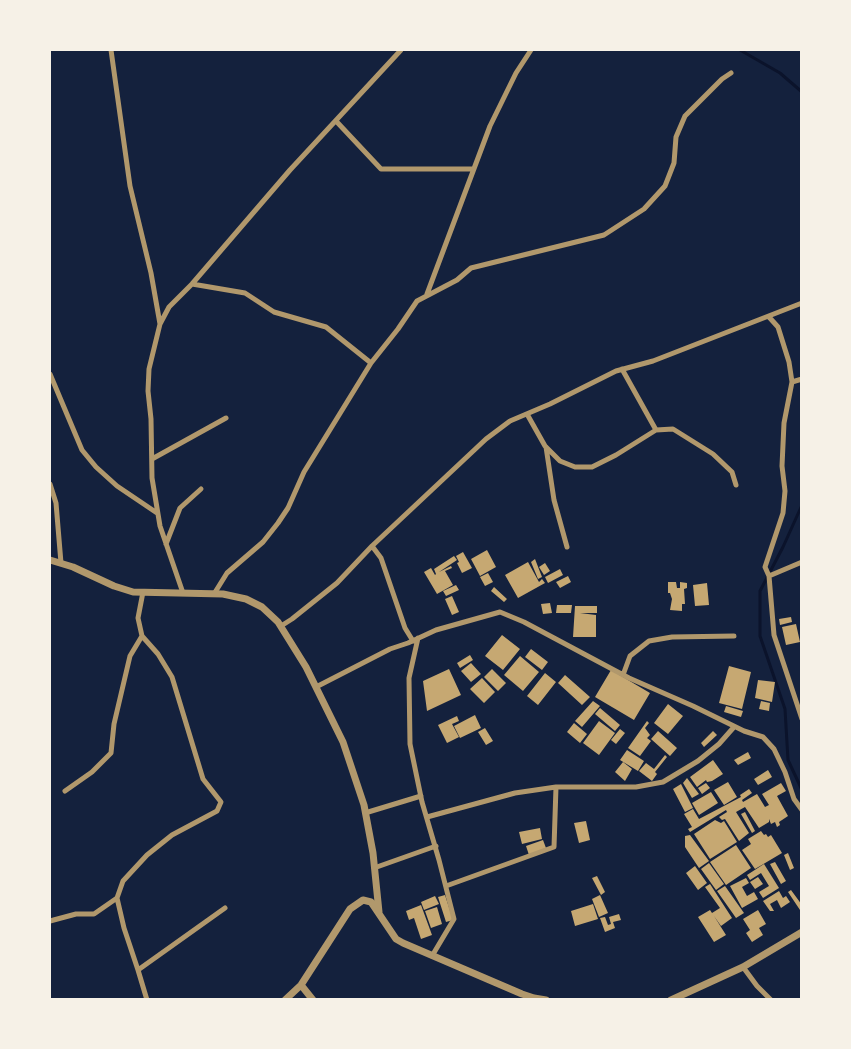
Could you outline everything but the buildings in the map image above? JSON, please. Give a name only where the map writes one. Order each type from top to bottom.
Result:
[{"type":"street","points":[[111,50],[130,186],[151,273],[160,324]]},
{"type":"street","points":[[183,593],[166,545],[152,478],[149,369],[160,324],[169,307],[401,50]]},
{"type":"street","points":[[427,294],[490,126],[516,73],[531,50]]},
{"type":"street","points":[[214,594],[227,573],[263,542],[283,515],[304,472],[371,363],[417,301],[457,279],[471,268],[604,235],[644,209],[665,186],[674,163],[676,137],[685,116],[731,73]]},
{"type":"street","points":[[336,121],[381,169],[473,169]]},
{"type":"street","points":[[192,284],[245,293],[274,312],[327,327],[371,363]]},
{"type":"street","points":[[281,626],[337,584],[372,546],[486,440],[510,421],[622,369],[653,362],[801,303]]},
{"type":"street","points":[[769,316],[778,327],[789,362],[792,382],[784,423],[783,513],[765,567],[769,576],[774,635],[801,719]]},
{"type":"street","points":[[622,369],[656,430]]},
{"type":"street","points":[[50,374],[82,450],[117,486],[158,514]]},
{"type":"street","points":[[792,382],[801,379]]},
{"type":"street","points":[[527,414],[545,446],[560,461],[575,467],[592,467],[656,430],[673,429],[713,454],[732,472],[736,485]]},
{"type":"street","points":[[152,459],[226,418]]},
{"type":"street","points":[[545,446],[554,500],[567,547]]},
{"type":"street","points":[[50,484],[56,503],[61,563]]},
{"type":"street","points":[[166,545],[180,508],[201,489]]},
{"type":"street","points":[[372,546],[381,558],[405,628],[416,640]]},
{"type":"street","points":[[50,560],[123,589],[143,592],[214,594],[246,599],[255,602],[270,613],[281,626],[316,687],[343,742],[365,813],[379,912]]},
{"type":"street","points":[[769,576],[801,562]]},
{"type":"street","points":[[143,592],[138,618],[142,636],[158,654],[172,677],[203,778],[221,802],[217,811],[172,836],[147,855],[123,881],[117,898],[124,928],[147,999]]},
{"type":"street","points":[[316,687],[390,649],[436,630],[500,612],[524,622],[623,675],[734,727],[763,737],[774,749],[794,799],[801,810]]},
{"type":"street","points":[[65,791],[92,772],[111,753],[114,724],[130,656],[142,636]]},
{"type":"street","points":[[623,675],[630,656],[649,641],[672,637],[734,636]]},
{"type":"street","points":[[416,640],[410,678],[410,744],[421,796],[454,919],[432,956]]},
{"type":"street","points":[[427,817],[515,793],[556,787],[636,788],[663,782],[698,761],[719,744],[734,727]]},
{"type":"street","points":[[446,886],[554,847],[556,787]]},
{"type":"street","points":[[365,813],[421,796]]},
{"type":"street","points":[[374,868],[436,846]]},
{"type":"street","points":[[50,921],[76,914],[94,914],[117,898]]},
{"type":"street","points":[[285,999],[301,985],[350,909],[363,900],[371,902],[396,939],[522,994],[546,999]]},
{"type":"street","points":[[138,970],[225,908]]},
{"type":"street","points":[[671,999],[743,967],[801,932]]},
{"type":"street","points":[[743,967],[757,986],[771,999]]},
{"type":"street","points":[[301,985],[313,999]]},
{"type":"street","points":[[522,994],[528,999]]},
{"type":"waterway","points":[[740,50],[780,73],[802,92]]},
{"type":"waterway","points":[[802,505],[760,591],[760,636],[785,709],[788,760],[802,790]]}]
